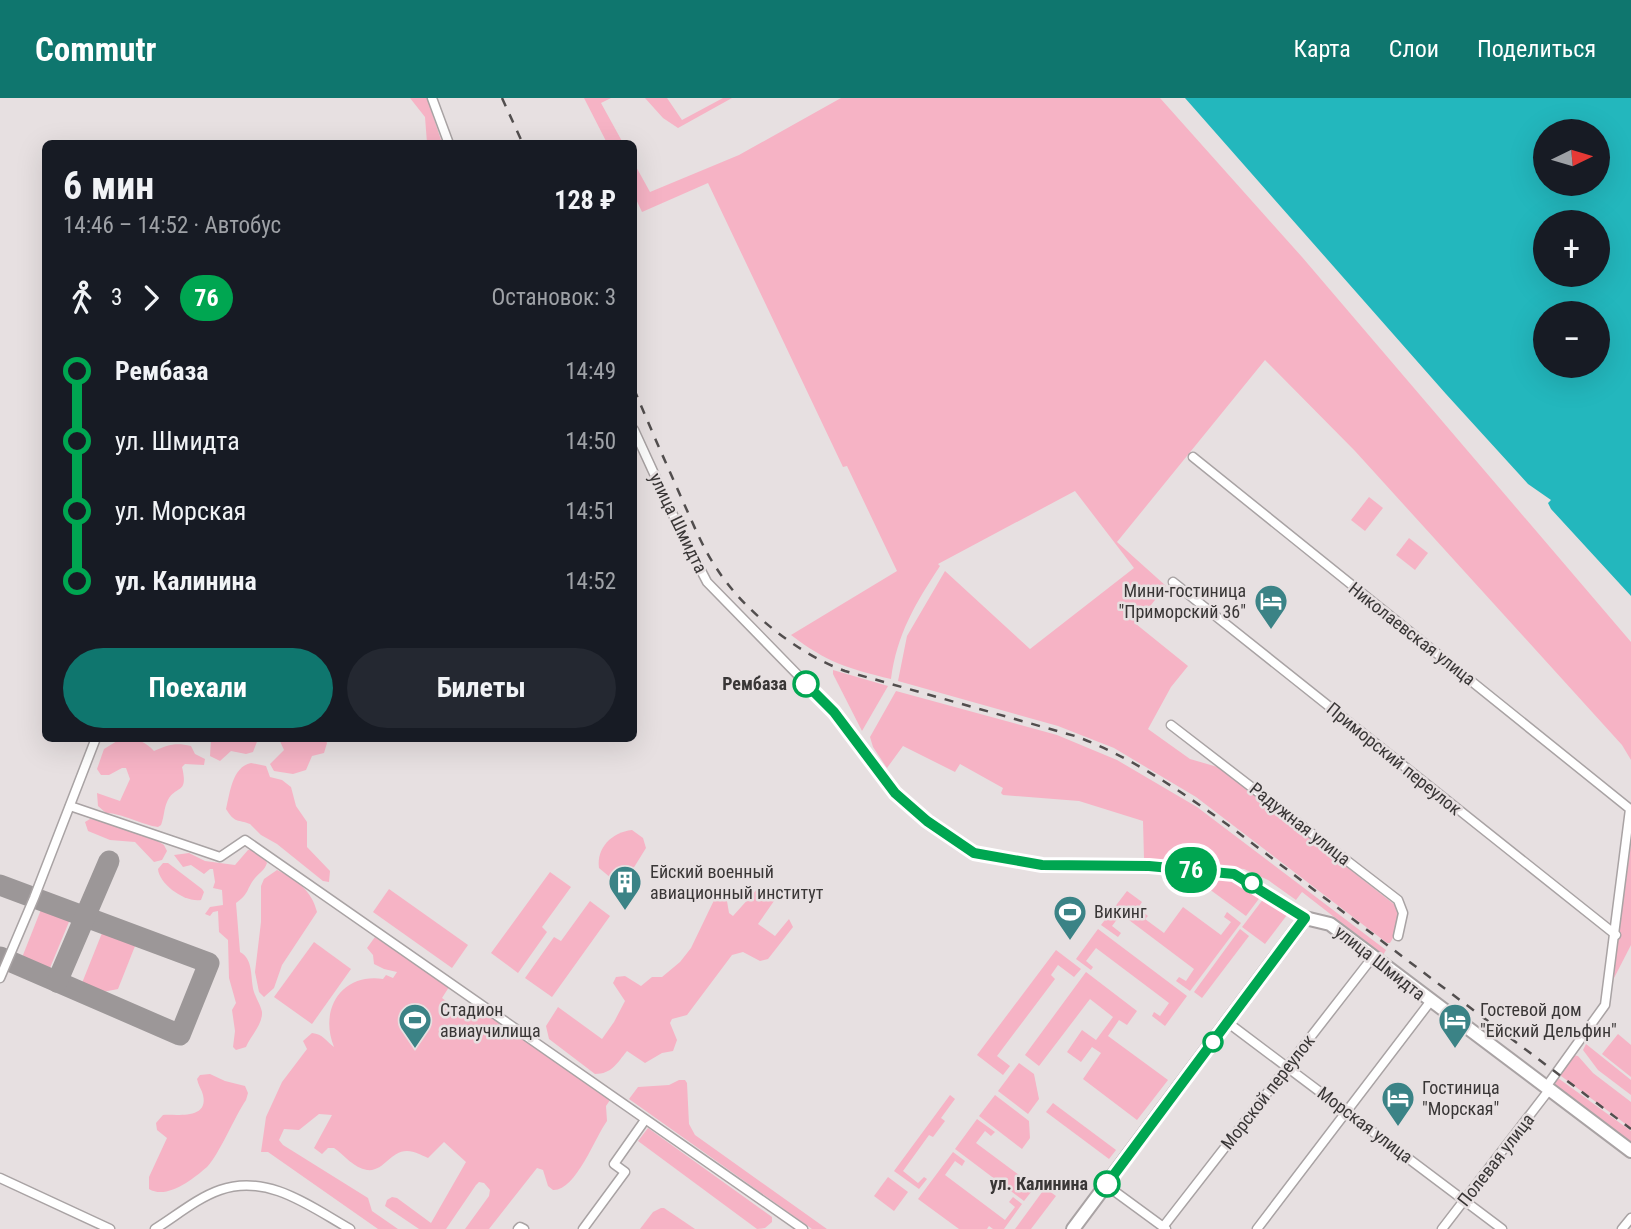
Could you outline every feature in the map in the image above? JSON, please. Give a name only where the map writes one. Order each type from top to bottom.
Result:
[{"type":"street","points":[[432,98],[448,140]]},
{"type":"street","name":"улица Шмидта","points":[[637,436],[688,548],[707,582],[834,712],[895,793],[927,821],[974,853],[1014,862],[1070,867],[1149,866],[1234,874],[1305,918],[1330,924],[1631,1151]]},
{"type":"street","name":"Николаевская улица","points":[[1193,457],[1630,809]]},
{"type":"street","name":"Приморский переулок","points":[[1173,582],[1615,935]]},
{"type":"street","name":"Радужная улица","points":[[1171,725],[1398,900],[1403,913],[1398,936]]},
{"type":"street","points":[[0,978],[94,742]]},
{"type":"street","points":[[70,806],[220,857],[245,840],[803,1229]]},
{"type":"street","points":[[1615,935],[1630,809]]},
{"type":"street","points":[[1073,1229],[1305,918]]},
{"type":"street","name":"Полевая улица","points":[[1442,1229],[1547,1089],[1605,1004],[1615,935]]},
{"type":"street","name":"Морской переулок","points":[[1165,1228],[1372,958]]},
{"type":"street","points":[[1257,1229],[1430,1002]]},
{"type":"street","name":"Морская улица","points":[[1227,1022],[1502,1229]]},
{"type":"street","points":[[583,1229],[625,1172],[614,1164],[645,1120]]},
{"type":"street","points":[[0,1178],[110,1229]]},
{"type":"street","points":[[155,1229],[220,1190],[253,1185],[283,1192],[351,1229]]},
{"type":"street","points":[[1106,1185],[1165,1228]]},
{"type":"street","points":[[1622,1229],[1631,1218]]},
{"type":"shaded area","points":[[410,98],[427,98],[441,140],[427,140],[425,117]]},
{"type":"shaded area","points":[[584,98],[611,98],[601,103],[621,140],[605,140]]},
{"type":"shaded area","points":[[645,98],[667,98],[682,120],[723,98],[732,98],[678,128],[663,118]]},
{"type":"shaded area","points":[[841,98],[1160,98],[1302,257],[1631,642],[1631,760],[1622,745],[1355,451],[1265,360],[1117,542],[1166,586],[1136,624],[1188,666],[1171,687],[1148,729],[1190,759],[1221,768],[1395,905],[1399,914],[1398,924],[1390,943],[1196,797],[1114,748],[1058,726],[898,681],[907,636],[945,571],[1030,649],[1134,568],[1075,491],[938,564],[940,566],[903,633],[891,679],[863,672],[815,652],[791,635],[897,571],[847,466],[843,467],[708,183],[642,212],[637,201],[637,168],[650,192],[739,155]]},
{"type":"shaded area","points":[[1369,497],[1383,508],[1365,531],[1351,520]]},
{"type":"shaded area","points":[[1409,538],[1428,553],[1415,570],[1396,555]]},
{"type":"shaded area","points":[[833,670],[888,686],[862,731],[833,674]]},
{"type":"shaded area","points":[[896,691],[1057,735],[1117,760],[1197,807],[1386,950],[1383,955],[1302,892],[1296,900],[1268,880],[1244,869],[1144,859],[1143,821],[1079,801],[1003,795],[1003,788],[960,764],[955,772],[903,746],[887,768],[873,747],[870,737]]},
{"type":"shaded area","points":[[115,742],[142,742],[154,751],[180,744],[191,746],[195,754],[205,759],[204,765],[185,764],[182,767],[184,782],[170,797],[158,827],[106,813],[98,806],[97,793],[120,801],[130,779],[126,768],[109,775],[101,775],[97,769],[104,749]]},
{"type":"shaded area","points":[[211,742],[257,742],[253,752],[246,754],[231,751],[220,761],[210,756]]},
{"type":"shaded area","points":[[280,742],[327,743],[324,753],[312,756],[306,770],[293,774],[274,771],[270,764],[284,750]]},
{"type":"shaded area","points":[[251,763],[266,766],[270,777],[282,780],[291,787],[296,806],[307,822],[307,847],[330,871],[329,882],[323,881],[250,824],[234,819],[229,814],[226,809],[236,775],[245,765]]},
{"type":"shaded area","points":[[90,819],[101,820],[156,840],[164,845],[167,851],[162,860],[154,862],[135,842],[110,840],[88,831],[85,822]]},
{"type":"shaded area","points":[[632,830],[643,838],[646,848],[628,877],[617,883],[599,868],[600,854],[612,838]]},
{"type":"shaded area","points":[[1631,844],[1631,945],[1613,980],[1612,979]]},
{"type":"shaded area","points":[[248,850],[259,854],[267,863],[236,903],[240,952],[250,964],[254,992],[262,1017],[246,1047],[236,1050],[233,1047],[235,1031],[232,1010],[236,1003],[229,978],[228,940],[219,932],[218,911],[210,916],[205,914],[210,907],[223,905],[222,890],[213,888],[213,869],[204,874],[191,865],[183,867],[174,855],[189,853],[205,861],[235,865]]},
{"type":"shaded area","points":[[163,863],[168,863],[202,889],[204,892],[201,900],[188,899],[168,886],[159,875],[158,869]]},
{"type":"shaded area","points":[[277,870],[302,887],[317,912],[282,965],[274,988],[264,997],[259,992],[255,972],[261,922],[261,886],[264,879]]},
{"type":"shaded area","points":[[550,872],[571,887],[542,927],[547,932],[518,973],[491,953]]},
{"type":"shaded area","points":[[1190,875],[1240,880],[1261,896],[1246,916]]},
{"type":"shaded area","points":[[759,887],[774,901],[758,924],[775,936],[789,919],[793,927],[768,959],[760,961],[743,952],[732,955],[687,1015],[672,1019],[670,1023],[677,1040],[673,1051],[662,1053],[645,1063],[627,1051],[610,1070],[595,1074],[549,1039],[546,1026],[558,1007],[602,1039],[625,1001],[613,983],[616,977],[625,976],[641,986],[652,977],[662,977],[680,962],[691,948],[717,894],[721,891],[726,895],[729,913],[733,916]]},
{"type":"shaded area","points":[[389,889],[468,945],[452,968],[373,912]]},
{"type":"shaded area","points":[[1127,891],[1142,902],[1138,908],[1148,916],[1145,919],[1164,933],[1183,907],[1221,935],[1231,922],[1224,917],[1227,912],[1241,923],[1190,991],[1176,981],[1179,977],[1186,981],[1194,969],[1121,914],[1112,926],[1121,933],[1118,937],[1101,925]]},
{"type":"shaded area","points":[[1264,898],[1287,915],[1265,944],[1242,927]]},
{"type":"shaded area","points":[[590,901],[610,916],[552,997],[525,978],[554,937],[561,941]]},
{"type":"shaded area","points":[[42,907],[71,917],[47,975],[25,965],[23,955]]},
{"type":"shaded area","points":[[104,928],[137,941],[118,989],[93,994],[80,988]]},
{"type":"shaded area","points":[[1098,929],[1187,996],[1165,1026],[1152,1016],[1154,1012],[1160,1016],[1169,1003],[1096,948],[1086,961],[1093,967],[1091,970],[1076,959]]},
{"type":"shaded area","points":[[1240,929],[1249,936],[1202,998],[1194,992]]},
{"type":"shaded area","points":[[375,937],[449,987],[442,998],[462,1016],[472,1004],[610,1100],[606,1106],[607,1121],[584,1162],[569,1182],[553,1190],[548,1186],[543,1170],[537,1168],[489,1229],[465,1229],[489,1196],[490,1190],[484,1183],[479,1182],[476,1185],[446,1229],[419,1229],[385,1206],[387,1200],[397,1198],[431,1223],[466,1162],[444,1142],[428,1158],[413,1152],[401,1152],[378,1168],[367,1170],[353,1164],[334,1148],[328,1148],[322,1154],[314,1148],[332,1115],[319,1114],[299,1130],[284,1129],[279,1140],[283,1145],[368,1198],[372,1211],[398,1229],[378,1229],[268,1152],[261,1152],[266,1117],[282,1082],[307,1049],[303,1041],[312,1033],[322,1036],[334,1047],[329,1020],[337,997],[345,988],[356,982],[383,979],[386,975],[393,978],[397,972],[374,964],[373,955],[367,948]]},
{"type":"shaded area","points":[[314,942],[351,969],[312,1024],[274,997]]},
{"type":"shaded area","points":[[1056,950],[1081,969],[1074,977],[1058,965],[1051,975],[1055,979],[997,1056],[1010,1066],[1003,1075],[977,1055]]},
{"type":"shaded area","points":[[1086,972],[1137,1011],[1127,1025],[1119,1020],[1108,1036],[1168,1080],[1137,1120],[1083,1079],[1101,1053],[1092,1047],[1081,1062],[1067,1052],[1082,1030],[1096,1040],[1113,1017],[1090,999],[1039,1066],[1025,1055]]},
{"type":"shaded area","points":[[1618,1034],[1631,1045],[1631,1077],[1602,1054]]},
{"type":"shaded area","points":[[1586,1044],[1631,1080],[1631,1095],[1598,1070],[1583,1050]]},
{"type":"shaded area","points":[[1573,1055],[1578,1056],[1593,1073],[1631,1102],[1631,1128],[1561,1076]]},
{"type":"shaded area","points":[[1019,1063],[1034,1074],[1039,1099],[1028,1114],[998,1091]]},
{"type":"shaded area","points":[[210,1074],[245,1086],[248,1093],[246,1100],[217,1154],[207,1167],[172,1190],[156,1192],[149,1189],[149,1177],[167,1138],[157,1130],[156,1123],[163,1115],[190,1114],[201,1109],[204,1103],[203,1095],[197,1079],[200,1075]]},
{"type":"shaded area","points":[[1558,1078],[1631,1131],[1631,1143],[1556,1087]]},
{"type":"shaded area","points":[[685,1080],[687,1083],[689,1124],[695,1135],[827,1229],[812,1229],[629,1099],[638,1087],[669,1085]]},
{"type":"shaded area","points":[[950,1095],[955,1099],[941,1118],[945,1121],[933,1137],[929,1135],[903,1171],[918,1183],[924,1177],[927,1179],[919,1189],[894,1171]]},
{"type":"shaded area","points":[[995,1095],[1029,1121],[1030,1138],[1022,1149],[979,1116]]},
{"type":"shaded area","points":[[1053,1103],[1116,1150],[1109,1159],[1046,1112]]},
{"type":"shaded area","points":[[977,1119],[995,1132],[991,1136],[985,1131],[976,1143],[1035,1187],[1024,1201],[955,1149]]},
{"type":"shaded area","points":[[648,1128],[772,1217],[772,1222],[765,1228],[757,1229],[638,1141]]},
{"type":"shaded area","points":[[953,1152],[965,1161],[962,1166],[955,1161],[945,1175],[1005,1220],[1015,1207],[1009,1202],[1013,1197],[1022,1204],[1004,1229],[993,1229],[989,1226],[987,1229],[959,1229],[918,1199]]},
{"type":"shaded area","points":[[888,1177],[908,1192],[894,1211],[874,1196]]},
{"type":"shaded area","points":[[1045,1188],[1056,1196],[1031,1229],[1015,1229]]},
{"type":"shaded area","points":[[661,1208],[695,1229],[640,1229],[653,1212]]},
{"type":"water","points":[[1185,98],[1631,98],[1631,596],[1551,509],[1548,503],[1551,500],[1528,484]]},
{"type":"taxiway","points":[[57,982],[109,861]]},
{"type":"taxiway","points":[[0,885],[209,963],[180,1035],[0,957]]},
{"type":"railway","points":[[502,98],[521,140]]},
{"type":"railway","points":[[637,396],[693,525],[712,561],[742,600],[791,642],[845,671],[1075,736],[1135,764],[1228,825],[1631,1129]]},
{"type":"bus line","name":"76","points":[[806,684],[834,712],[895,793],[927,821],[974,853],[1042,865],[1137,865],[1234,874],[1305,918],[1107,1184]]},
{"type":"place","name":"Мини-гостиница \"Приморский 36\"","points":[[1271,631]]},
{"type":"place","name":"Рембаза","points":[[806,684]]},
{"type":"place","name":"Ейский военный авиационный институт","points":[[625,912]]},
{"type":"place","name":"Викинг","points":[[1070,942]]},
{"type":"place","name":"Стадион авиаучилища","points":[[415,1050]]},
{"type":"place","name":"Гостевой дом \"Ейский Дельфин\"","points":[[1455,1050]]},
{"type":"place","name":"Гостиница \"Морская\"","points":[[1398,1128]]},
{"type":"place","name":"ул. Калинина","points":[[1107,1184]]}]
